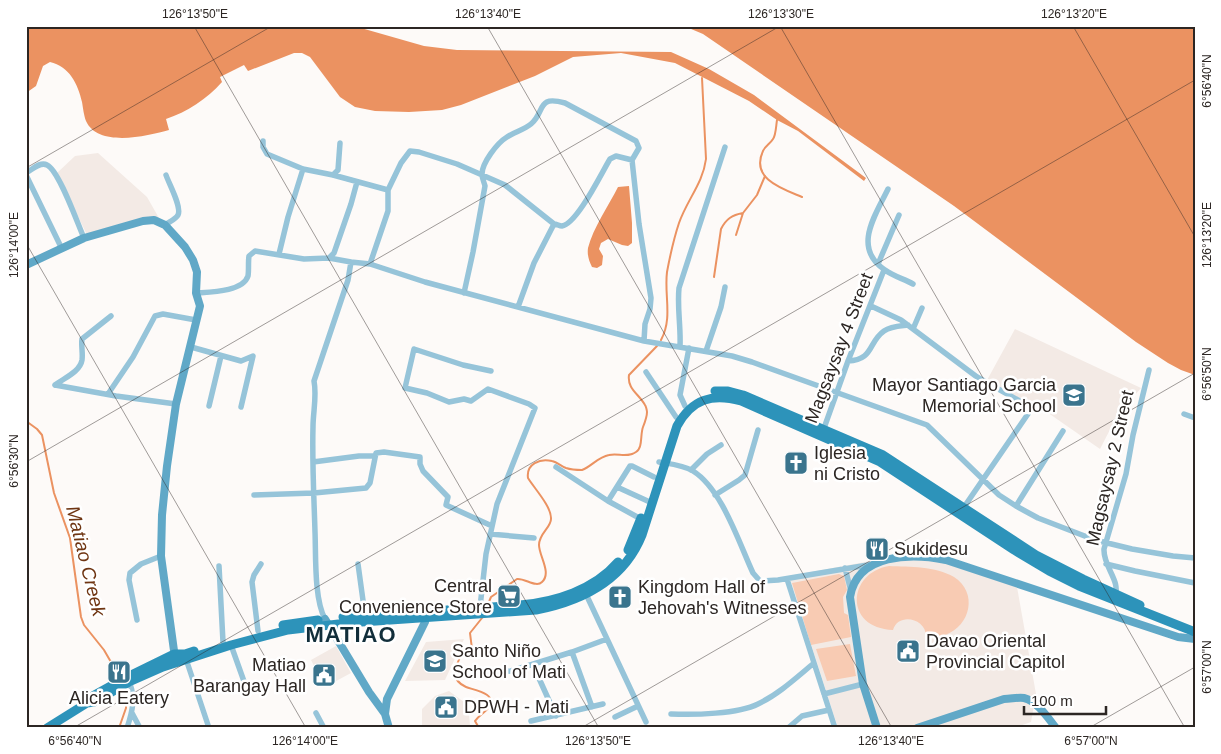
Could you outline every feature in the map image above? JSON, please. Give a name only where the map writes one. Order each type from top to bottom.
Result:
[{"type":"main road","points":[[627,556],[649,502],[676,417],[685,406],[700,396],[709,392],[728,391],[743,395],[880,462],[961,511],[1049,571],[1195,627]]},
{"type":"main road","points":[[227,643],[364,615],[536,610],[560,604],[613,576],[639,542],[654,477],[684,415],[697,404],[710,398],[728,397],[823,433]]},
{"type":"main road","points":[[47,728],[87,704],[90,697],[128,680],[160,662],[186,656],[258,631],[299,622],[327,622],[426,614],[542,602],[584,591]]},
{"type":"main road","points":[[1115,597],[1195,632]]},
{"type":"street","points":[[464,293],[485,186],[482,175],[486,160],[505,137],[532,123],[544,104],[549,100],[565,103],[636,141],[639,148],[632,160],[639,224],[651,298],[645,324],[644,340]]},
{"type":"street","points":[[263,141],[262,147],[267,154],[303,169],[388,190]]},
{"type":"street","points":[[333,175],[338,170],[340,143]]},
{"type":"street","points":[[680,347],[679,288],[725,147]]},
{"type":"street","points":[[370,264],[388,211],[388,190],[406,154],[413,151],[457,164],[505,185],[554,224],[562,226],[578,213],[610,159],[616,156],[632,160]]},
{"type":"street","points":[[62,249],[26,174],[43,164],[47,164],[57,177],[84,238]]},
{"type":"street","points":[[279,254],[303,169]]},
{"type":"street","points":[[165,225],[178,215],[180,210],[166,175]]},
{"type":"street","points":[[329,258],[334,252],[351,204],[356,182]]},
{"type":"street","points":[[888,189],[868,234],[867,247],[884,270],[913,284]]},
{"type":"street","points":[[878,264],[899,215]]},
{"type":"street","points":[[26,265],[84,238],[143,221],[154,220],[165,225],[193,260],[197,272],[196,293],[200,306],[176,404],[164,496],[161,556],[175,659]]},
{"type":"street","points":[[518,307],[534,262],[554,224]]},
{"type":"street","points":[[196,293],[219,292],[244,282],[248,277],[249,256],[251,252],[258,250],[304,259],[329,258],[370,264],[386,271],[464,293],[644,340],[752,362],[927,425],[999,494],[1038,518],[1095,540],[1173,556],[1195,558]]},
{"type":"street","points":[[351,262],[348,280],[314,381],[316,391],[313,424],[316,569],[321,610],[369,692],[385,714],[389,728]]},
{"type":"street","name":"Magsaysay 4 Street","points":[[823,433],[848,361],[884,270]]},
{"type":"street","points":[[706,352],[721,307],[725,287]]},
{"type":"street","points":[[871,306],[892,315],[911,327],[977,377],[1032,408],[961,511]]},
{"type":"street","points":[[911,327],[922,308]]},
{"type":"street","points":[[108,394],[133,358],[155,316],[163,314],[196,320]]},
{"type":"street","points":[[111,316],[82,339],[82,360],[80,366],[55,385],[176,404]]},
{"type":"street","points":[[848,361],[857,360],[867,355],[884,331],[895,326],[911,327]]},
{"type":"street","points":[[191,347],[241,361],[252,356],[241,407]]},
{"type":"street","points":[[685,406],[680,394],[689,348]]},
{"type":"street","points":[[480,608],[483,576],[497,504],[535,408],[488,389],[471,401],[464,399],[449,402],[427,393],[404,388],[414,349],[463,365],[491,371]]},
{"type":"street","points":[[210,406],[221,356]]},
{"type":"street","name":"Magsaysay 2 Street","points":[[1115,597],[1117,586],[1106,564],[1104,555],[1105,542],[1126,474],[1133,435],[1149,370]]},
{"type":"street","points":[[646,372],[676,417]]},
{"type":"street","points":[[1184,414],[1195,418]]},
{"type":"street","points":[[715,496],[745,475],[758,430]]},
{"type":"street","points":[[1016,506],[1063,431]]},
{"type":"street","points":[[691,470],[707,454],[721,445]]},
{"type":"street","points":[[254,495],[314,493],[366,488],[370,483],[376,453],[384,452],[420,458],[423,471],[448,497],[446,505],[492,526]]},
{"type":"street","points":[[313,462],[359,456],[375,456]]},
{"type":"street","points":[[662,462],[691,470],[705,482],[728,518],[756,578],[760,581],[787,579],[874,564],[892,558],[912,556],[946,560],[1178,637],[1195,639]]},
{"type":"street","points":[[608,501],[631,466],[654,477]]},
{"type":"street","points":[[556,467],[608,501],[641,519]]},
{"type":"street","points":[[617,487],[649,502]]},
{"type":"street","points":[[490,534],[534,538]]},
{"type":"street","points":[[137,620],[129,580],[130,573],[141,564],[161,556]]},
{"type":"street","points":[[258,631],[252,582],[261,564]]},
{"type":"street","points":[[358,564],[364,615]]},
{"type":"street","points":[[851,591],[857,578],[874,564]]},
{"type":"street","points":[[1106,564],[1195,583]]},
{"type":"street","points":[[219,566],[227,643],[246,687]]},
{"type":"street","points":[[845,568],[851,591],[851,609],[863,684],[877,728]]},
{"type":"street","points":[[787,579],[835,728]]},
{"type":"street","points":[[584,591],[646,722]]},
{"type":"street","points":[[385,714],[389,693],[426,614]]},
{"type":"street","points":[[485,672],[503,672],[533,665],[607,639]]},
{"type":"street","points":[[572,652],[592,707]]},
{"type":"street","points":[[186,656],[209,728]]},
{"type":"street","points":[[671,714],[746,708],[758,704],[770,698],[814,663]]},
{"type":"street","points":[[533,665],[556,716]]},
{"type":"street","points":[[128,680],[133,692],[132,713],[128,728]]},
{"type":"street","points":[[824,694],[863,684]]},
{"type":"street","points":[[917,728],[1004,699],[1025,698],[1031,701],[1056,728]]},
{"type":"street","points":[[932,728],[1006,703],[1011,699]]},
{"type":"street","points":[[531,722],[603,704]]},
{"type":"street","points":[[615,717],[638,706]]},
{"type":"street","points":[[788,728],[802,716],[829,710]]},
{"type":"street","points":[[132,713],[140,728]]},
{"type":"street","points":[[316,713],[324,728]]},
{"type":"shaded area","points":[[26,26],[354,26],[424,46],[457,50],[671,52],[709,69],[754,95],[866,178],[864,181],[798,131],[777,120],[749,101],[675,63],[621,53],[573,57],[535,76],[461,105],[442,110],[409,112],[375,111],[355,107],[340,97],[310,57],[302,53],[294,53],[248,71],[244,65],[220,77],[222,82],[203,99],[189,109],[166,119],[169,130],[137,137],[112,137],[101,135],[92,129],[86,121],[75,82],[57,64],[50,62],[43,66],[36,86],[26,93]]},
{"type":"shaded area","points":[[684,26],[1195,26],[1195,375],[1168,363],[1136,342],[954,206],[703,34]]},
{"type":"shaded area","points":[[98,153],[147,197],[159,218],[88,237],[57,173],[75,156]]},
{"type":"shaded area","points":[[629,186],[632,243],[628,246],[622,245],[608,239],[601,243],[599,249],[603,256],[602,265],[597,268],[592,267],[588,258],[590,240],[618,187]]},
{"type":"shaded area","name":"Mayor Santiago Garcia Memorial School","points":[[1015,329],[1141,388],[1117,416],[1100,449],[1041,408],[986,382]]},
{"type":"shaded area","name":"Davao Oriental Provincial Capitol","points":[[876,560],[932,560],[957,566],[1017,587],[1036,694],[1031,722],[1014,728],[838,728],[789,576]]},
{"type":"shaded area","points":[[889,566],[931,569],[947,573],[962,583],[969,600],[966,617],[961,624],[954,631],[940,637],[934,637],[926,636],[922,625],[917,621],[906,619],[900,621],[893,630],[877,627],[866,620],[859,611],[857,600],[859,589],[865,579],[875,571]]},
{"type":"shaded area","points":[[839,574],[844,576],[847,590],[843,597],[844,613],[848,615],[851,637],[811,645],[792,583]]},
{"type":"shaded area","name":"Santo Niño School of Mati","points":[[464,639],[445,680],[405,681],[426,642]]},
{"type":"shaded area","points":[[850,644],[856,676],[827,681],[816,649]]},
{"type":"shaded area","points":[[336,646],[351,673],[325,687],[311,660]]},
{"type":"shaded area","name":"DPWH - Mati","points":[[449,691],[468,705],[470,725],[474,728],[422,728],[422,709],[435,696]]},
{"type":"waterway","points":[[661,340],[667,323],[666,281],[674,241],[682,215],[702,176],[706,159],[702,78]]},
{"type":"waterway","points":[[777,120],[774,137],[763,151],[760,161],[761,169],[771,182],[802,197]]},
{"type":"waterway","points":[[736,235],[743,213],[757,195],[765,176]]},
{"type":"waterway","points":[[714,277],[721,229],[730,218],[743,213]]},
{"type":"waterway","points":[[488,604],[491,597],[517,579],[540,584],[545,578],[546,574],[539,545],[541,537],[550,524],[551,518],[545,503],[528,478],[529,469],[535,463],[547,460],[568,469],[582,470],[605,456],[630,455],[638,450],[647,411],[643,401],[632,388],[629,375],[657,346]]},
{"type":"waterway","name":"Matiao Creek","points":[[26,421],[42,435],[54,493],[70,538],[81,617],[84,625],[104,650],[119,676]]},
{"type":"waterway","points":[[479,728],[475,721],[489,707],[490,698],[488,695],[461,684],[456,679],[454,672],[460,657],[472,649],[470,633],[482,618]]},
{"type":"waterway","name":"Matiao Creek","points":[[119,728],[126,708],[126,690]]},
{"type":"waterway","points":[[522,728],[528,728]]},
{"type":"place","name":"Mayor Santiago Garcia Memorial School","points":[[1074,395]]},
{"type":"place","name":"Iglesia ni Cristo","points":[[796,463]]},
{"type":"place","name":"Sukidesu","points":[[877,549]]},
{"type":"place","name":"Central Convenience Store","points":[[509,596]]},
{"type":"place","name":"Kingdom Hall of Jehovah's Witnesses","points":[[620,597]]},
{"type":"place","name":"Davao Oriental Provincial Capitol","points":[[908,651]]},
{"type":"place","name":"Santo Niño School of Mati","points":[[435,661]]},
{"type":"place","name":"Alicia Eatery","points":[[119,672]]},
{"type":"place","name":"Matiao Barangay Hall","points":[[324,675]]},
{"type":"place","name":"DPWH - Mati","points":[[446,707]]},
{"type":"district","name":"MATIAO","points":[[351,634]]}]
